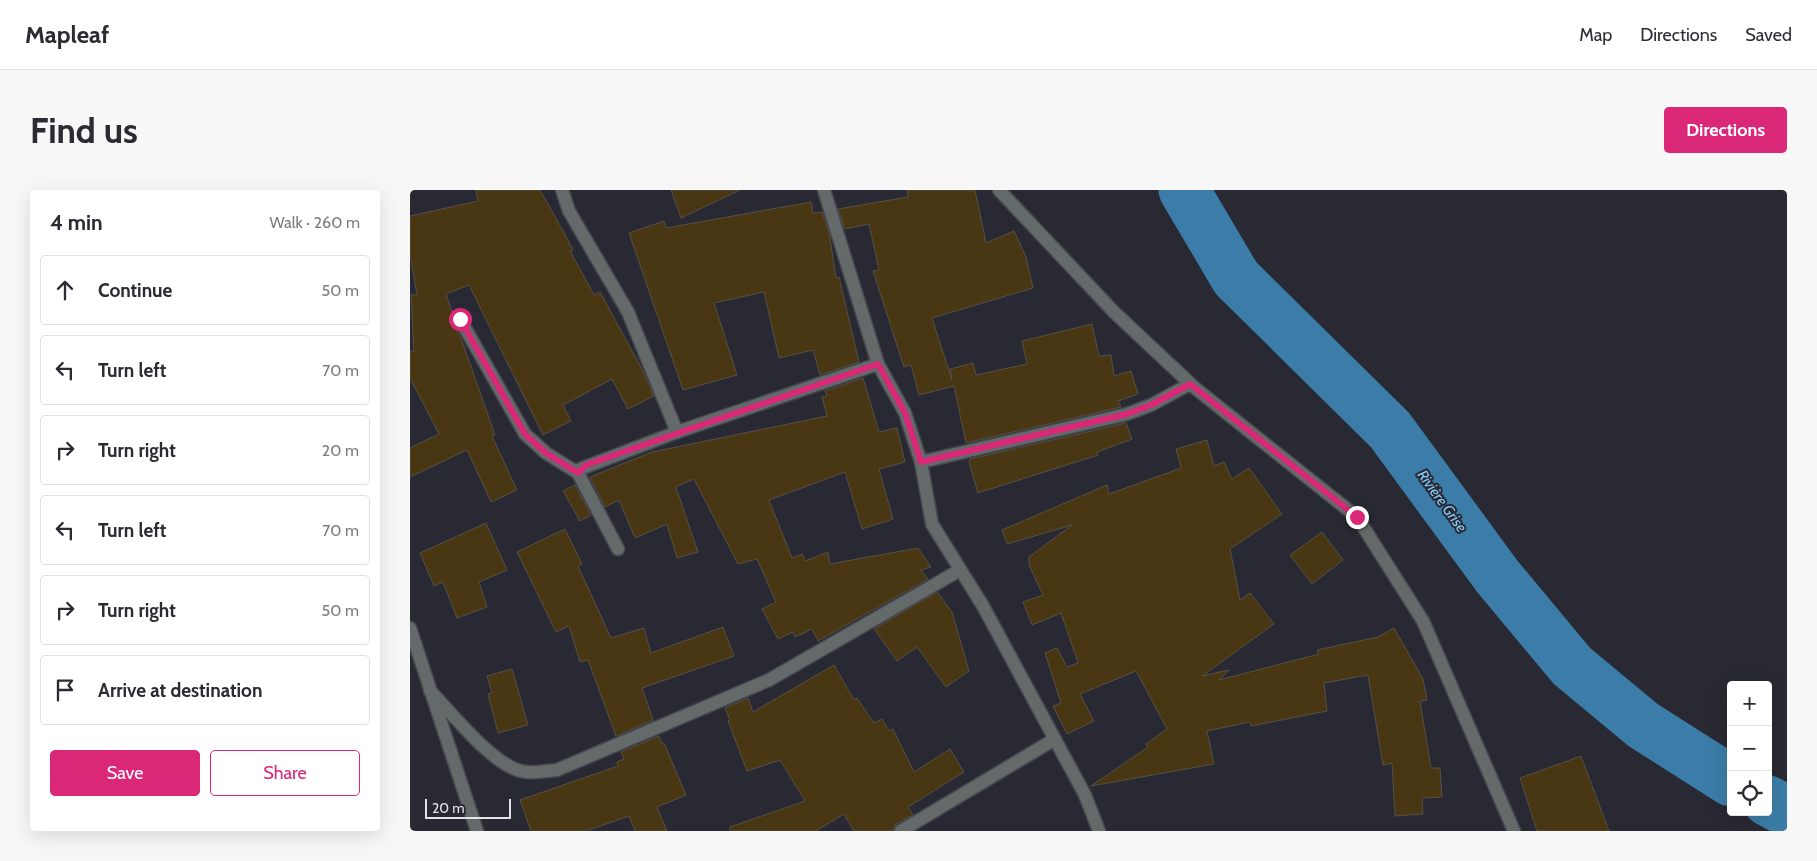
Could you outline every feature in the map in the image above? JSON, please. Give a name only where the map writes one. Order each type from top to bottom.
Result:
[{"type":"street","points":[[562,190],[569,211],[628,312],[677,432]]},
{"type":"street","points":[[824,190],[878,364],[905,413],[921,462],[932,524],[983,606],[1085,795],[1099,831]]},
{"type":"street","points":[[999,190],[1114,312],[1190,384],[1357,517],[1423,621],[1514,831]]},
{"type":"street","points":[[460,319],[525,434],[546,453],[578,473],[618,549]]},
{"type":"street","points":[[578,473],[586,465],[878,364]]},
{"type":"street","points":[[921,462],[1127,414],[1151,405],[1190,384]]},
{"type":"street","points":[[430,691],[485,748],[515,769],[529,772],[557,770],[769,680],[960,570]]},
{"type":"street","points":[[410,628],[477,831]]},
{"type":"street","points":[[901,831],[1055,739]]},
{"type":"building","points":[[476,190],[540,190],[573,250],[570,251],[594,295],[600,292],[643,371],[654,396],[628,409],[612,379],[563,405],[571,421],[543,435],[469,285],[446,294],[453,315],[453,323],[461,338],[495,435],[492,436],[517,490],[491,502],[467,450],[410,477],[410,448],[439,434],[410,378],[410,351],[414,351],[411,295],[417,295],[410,254],[410,216],[478,201]]},
{"type":"building","points":[[671,190],[740,190],[681,218]]},
{"type":"building","points":[[907,190],[975,190],[986,243],[1014,231],[1026,257],[1033,288],[932,318],[952,380],[950,369],[973,363],[976,375],[1027,364],[1022,341],[1092,324],[1099,356],[1111,355],[1114,376],[1131,371],[1138,394],[1118,401],[1121,407],[966,443],[954,386],[919,395],[911,365],[904,367],[873,271],[879,270],[869,224],[845,229],[838,209],[908,197]]},
{"type":"building","points":[[811,202],[813,213],[822,212],[829,232],[836,278],[839,277],[859,362],[820,375],[813,350],[779,358],[764,292],[714,303],[737,375],[683,390],[629,233],[664,221],[666,228]]},
{"type":"building","points":[[863,378],[879,432],[897,428],[905,462],[879,469],[893,519],[862,529],[845,472],[769,500],[792,558],[802,554],[805,561],[828,552],[830,564],[918,548],[931,567],[921,570],[928,579],[818,641],[812,629],[795,637],[793,632],[778,639],[762,609],[776,602],[757,559],[738,564],[694,479],[676,487],[698,552],[677,558],[667,524],[635,538],[619,500],[605,507],[590,477],[652,452],[827,416],[822,397],[827,396],[825,391]]},
{"type":"building","points":[[1126,423],[1132,439],[1097,452],[1098,455],[978,493],[969,462],[970,459]]},
{"type":"building","points":[[1207,440],[1214,466],[1224,462],[1232,479],[1249,468],[1282,514],[1230,549],[1240,600],[1250,593],[1274,624],[1202,676],[1229,670],[1219,680],[1319,654],[1317,650],[1378,637],[1394,628],[1423,679],[1427,700],[1420,701],[1431,768],[1440,768],[1442,797],[1422,798],[1423,814],[1395,816],[1392,763],[1383,765],[1368,675],[1324,683],[1327,711],[1251,726],[1250,722],[1207,731],[1214,764],[1091,786],[1148,747],[1146,744],[1167,729],[1136,671],[1080,694],[1094,721],[1067,734],[1053,706],[1061,703],[1045,653],[1057,648],[1067,667],[1078,663],[1061,613],[1032,625],[1023,602],[1043,595],[1029,565],[1029,557],[1072,525],[1007,544],[1002,530],[1107,485],[1109,494],[1181,468],[1176,449]]},
{"type":"building","points":[[575,485],[591,515],[580,521],[563,491]]},
{"type":"building","points":[[486,523],[507,570],[479,582],[487,607],[457,618],[443,582],[434,586],[420,553]]},
{"type":"building","points":[[565,529],[582,564],[578,566],[611,638],[644,628],[651,653],[723,627],[734,656],[642,688],[653,720],[616,736],[588,660],[580,662],[569,626],[556,632],[517,552]]},
{"type":"building","points":[[1322,532],[1343,560],[1312,584],[1290,555]]},
{"type":"building","points":[[937,592],[952,612],[969,671],[946,687],[917,647],[897,661],[874,629]]},
{"type":"building","points":[[834,665],[854,700],[857,698],[874,723],[882,719],[889,731],[893,729],[914,772],[950,749],[964,772],[908,807],[913,815],[896,824],[893,831],[854,831],[844,814],[816,831],[730,831],[730,827],[805,801],[780,760],[747,771],[725,708],[748,698],[753,712]]},
{"type":"building","points":[[512,669],[528,725],[498,733],[488,694],[492,693],[487,676]]},
{"type":"building","points":[[659,736],[662,744],[664,743],[686,795],[657,807],[667,831],[635,831],[629,816],[586,831],[531,831],[520,800],[618,766],[617,762],[624,759],[621,752]]},
{"type":"building","points":[[1581,756],[1609,831],[1537,831],[1520,778]]},
{"type":"waterway","name":"Rivière Grise","points":[[1184,190],[1236,278],[1390,430],[1497,576],[1572,666],[1643,725],[1727,778]]},
{"type":"waterway","name":"Rivière Grise","points":[[1772,803],[1787,811]]},
{"type":"route","points":[[460,319],[525,434],[546,453],[578,473],[586,465],[878,364],[905,413],[921,462],[1092,420],[1127,414],[1151,405],[1190,384],[1357,517]]}]
